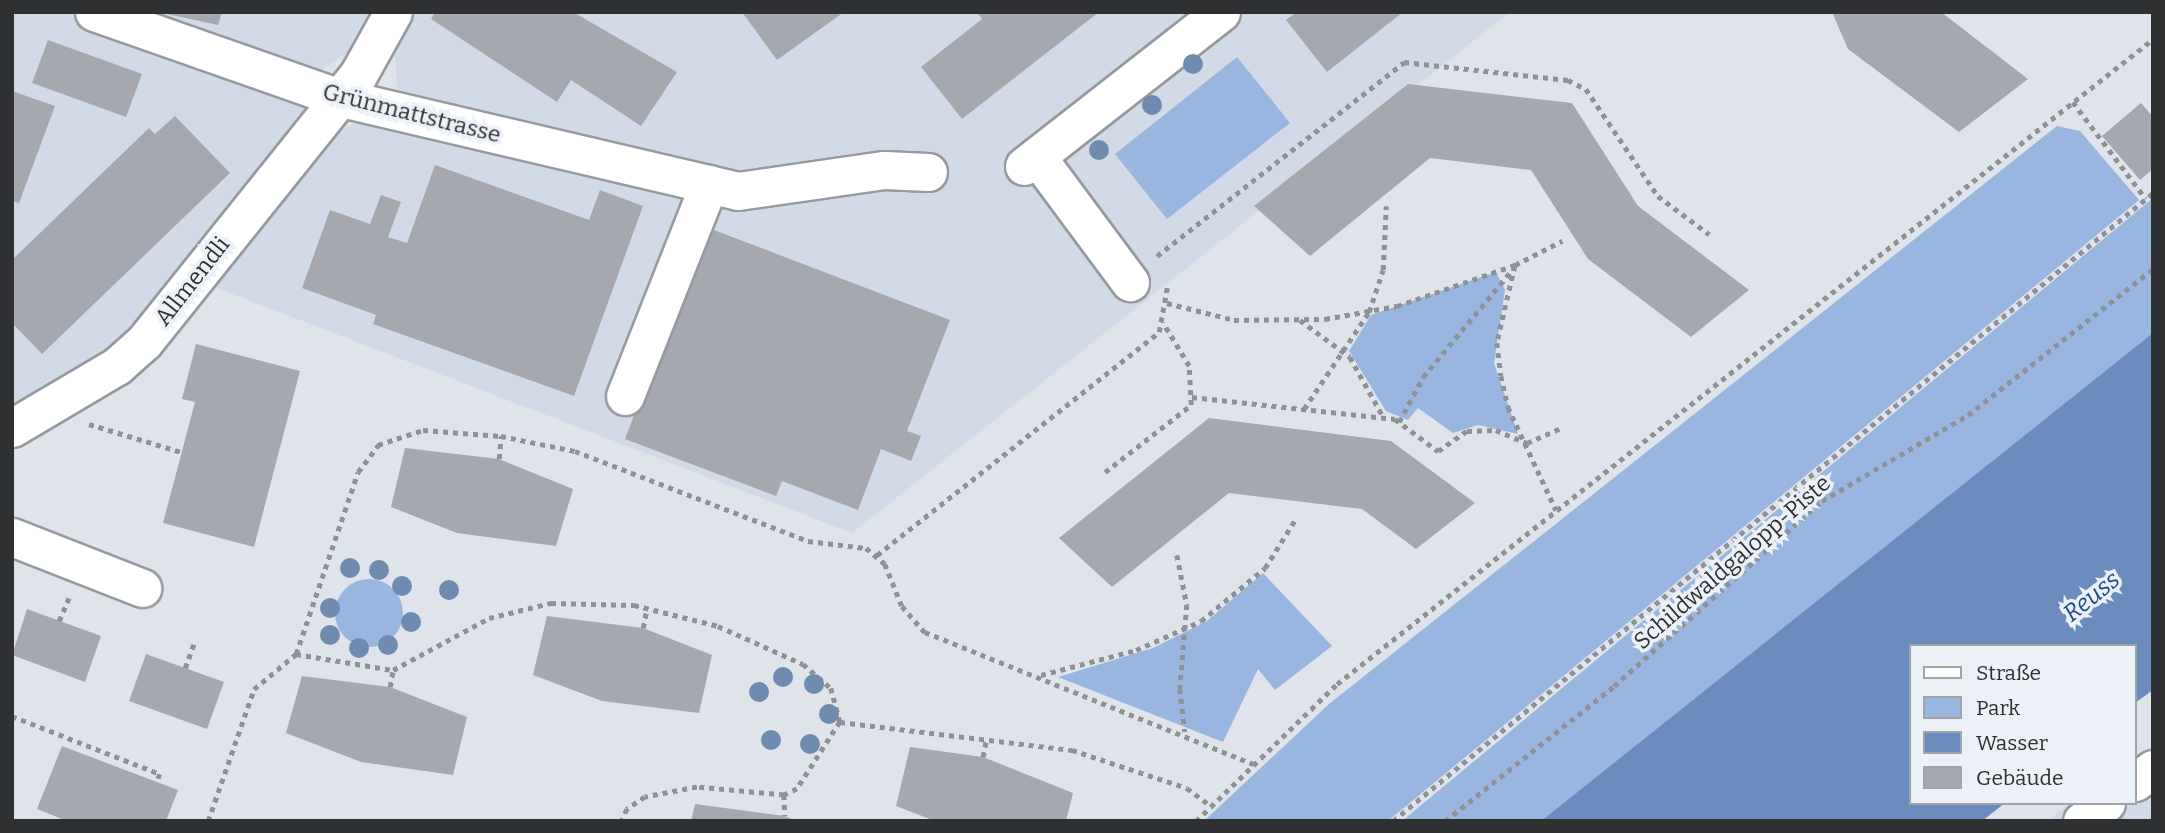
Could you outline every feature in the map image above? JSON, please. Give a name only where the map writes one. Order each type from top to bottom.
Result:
[{"type":"street","name":"Grünmattstrasse","points":[[94,12],[337,97],[723,188]]},
{"type":"street","name":"Allmendli","points":[[12,428],[55,399],[117,366],[144,342],[384,36],[393,12]]},
{"type":"street","points":[[1146,273],[1030,162],[1221,12]]},
{"type":"street","points":[[625,396],[723,188],[884,170],[928,172]]},
{"type":"street","points":[[12,537],[142,589]]},
{"type":"street","points":[[2137,781],[2153,769]]},
{"type":"street","points":[[2082,821],[2103,805]]},
{"type":"path","points":[[1196,821],[1337,684],[2153,39]]},
{"type":"path","points":[[1146,273],[1157,256],[1404,62],[1568,80],[1586,89],[1658,196],[1709,234]]},
{"type":"path","points":[[2073,102],[2146,199]]},
{"type":"path","points":[[1393,821],[2153,193]]},
{"type":"path","points":[[1304,409],[1369,312],[1383,270],[1386,206]]},
{"type":"path","points":[[1167,303],[1234,320],[1300,320],[1369,312],[1516,265],[1562,241]]},
{"type":"path","points":[[1151,248],[1157,256]]},
{"type":"path","points":[[1516,265],[1497,343],[1508,407],[1556,510]]},
{"type":"path","points":[[1399,422],[1423,377],[1516,265]]},
{"type":"path","name":"Schildwaldgalopp-Piste","points":[[1445,821],[1623,677],[1822,501],[1968,415],[2153,269]]},
{"type":"path","points":[[877,555],[1129,359],[1163,323],[1167,303],[1165,272]]},
{"type":"path","points":[[1300,320],[1343,353],[1369,383],[1384,418]]},
{"type":"path","points":[[1105,472],[1191,405],[1185,355],[1163,323]]},
{"type":"path","points":[[1192,397],[1384,418],[1399,422],[1438,451],[1454,436],[1480,429],[1527,443],[1561,428]]},
{"type":"path","points":[[55,399],[79,421],[182,452]]},
{"type":"path","points":[[208,821],[254,689],[296,654],[358,472],[378,445],[423,430],[501,436],[575,451],[808,541],[852,543],[877,555],[912,623],[1185,732],[1254,764]]},
{"type":"path","points":[[499,459],[501,436]]},
{"type":"path","points":[[1041,676],[1136,650],[1186,628],[1236,598],[1265,568],[1295,520]]},
{"type":"path","points":[[1177,555],[1186,628],[1185,732]]},
{"type":"path","points":[[59,621],[69,597]]},
{"type":"path","points":[[296,654],[393,670],[489,618],[551,603],[647,607],[718,626],[803,664],[831,688],[840,722],[797,789],[784,795],[697,787],[645,797],[627,809],[622,821]]},
{"type":"path","points":[[643,628],[647,607]]},
{"type":"path","points":[[185,668],[194,643]]},
{"type":"path","points":[[390,687],[393,670]]},
{"type":"path","points":[[12,716],[160,774],[157,782]]},
{"type":"path","points":[[840,722],[1072,751],[1187,788],[1211,806]]},
{"type":"path","points":[[983,757],[986,740]]},
{"type":"path","points":[[90,757],[94,748]]},
{"type":"path","points":[[126,771],[130,762]]},
{"type":"path","points":[[784,795],[785,816]]},
{"type":"shaded area","points":[[12,12],[94,12],[337,97],[144,342],[12,428]]},
{"type":"shaded area","points":[[135,12],[1510,12],[852,533],[209,285],[341,131],[397,99],[396,57],[355,47],[320,71],[306,72]]},
{"type":"shaded area","points":[[2153,744],[2153,821],[2047,821],[2068,805],[2137,805],[2137,756]]},
{"type":"green space","points":[[1237,57],[1290,123],[1167,219],[1115,154]]},
{"type":"green space","points":[[2057,126],[2080,131],[2139,200],[1388,821],[1204,821],[1329,704]]},
{"type":"green space","points":[[2153,198],[2153,334],[1541,821],[1402,821]]},
{"type":"green space","points":[[1496,272],[1505,290],[1494,363],[1518,434],[1478,425],[1453,433],[1418,408],[1408,420],[1386,411],[1349,351],[1371,315]]},
{"type":"green space","points":[[1263,573],[1332,646],[1275,690],[1258,669],[1223,742],[1058,677],[1153,648],[1207,621]]},
{"type":"green space","points":[[369,579],[382,582],[393,589],[400,600],[403,613],[400,626],[393,637],[382,644],[369,647],[356,644],[345,637],[338,626],[335,613],[338,600],[345,589],[356,582]]},
{"type":"water","name":"Reuss","points":[[2153,333],[2153,690],[2137,702],[2137,644],[1910,644],[1910,805],[2002,805],[1982,821],[1541,821]]},
{"type":"building","points":[[158,12],[222,12],[218,25]]},
{"type":"building","points":[[435,12],[573,12],[677,72],[641,126],[571,80],[557,102],[431,19]]},
{"type":"building","points":[[742,12],[844,12],[777,60]]},
{"type":"building","points":[[977,12],[1099,12],[962,119],[921,67],[982,19]]},
{"type":"building","points":[[1297,12],[1403,12],[1327,72],[1286,20]]},
{"type":"building","points":[[1832,12],[1941,12],[2028,79],[1959,132],[1848,49]]},
{"type":"building","points":[[48,40],[142,74],[126,117],[32,83]]},
{"type":"building","points":[[1408,84],[1572,103],[1638,206],[1749,290],[1691,337],[1588,259],[1531,170],[1430,158],[1310,256],[1254,206]]},
{"type":"building","points":[[12,91],[55,106],[19,203],[12,201]]},
{"type":"building","points":[[2141,103],[2153,117],[2153,169],[2140,180],[2102,136]]},
{"type":"building","points":[[175,116],[230,173],[42,354],[12,323],[12,260],[149,128],[155,134]]},
{"type":"building","points":[[435,165],[589,220],[600,190],[643,206],[574,396],[373,324],[376,315],[302,288],[330,210],[370,224],[381,195],[401,202],[388,237],[407,243]]},
{"type":"building","points":[[706,227],[950,320],[907,431],[921,436],[911,461],[881,449],[858,510],[782,481],[776,496],[625,439]]},
{"type":"building","points":[[196,344],[300,371],[254,547],[163,523],[195,402],[182,399]]},
{"type":"building","points":[[1209,418],[1391,441],[1475,503],[1416,549],[1362,509],[1229,493],[1112,587],[1059,538]]},
{"type":"building","points":[[405,448],[499,459],[573,489],[556,546],[457,533],[391,507]]},
{"type":"building","points":[[27,609],[101,636],[85,682],[12,655]]},
{"type":"building","points":[[547,616],[643,628],[712,655],[699,713],[602,701],[533,675]]},
{"type":"building","points":[[146,654],[224,682],[207,729],[129,701]]},
{"type":"building","points":[[302,676],[390,687],[467,717],[453,775],[361,762],[286,733]]},
{"type":"building","points":[[62,746],[178,790],[166,821],[67,821],[37,809]]},
{"type":"building","points":[[910,747],[983,757],[1073,793],[1066,821],[935,821],[896,806]]},
{"type":"building","points":[[695,804],[785,816],[796,821],[691,821]]}]
